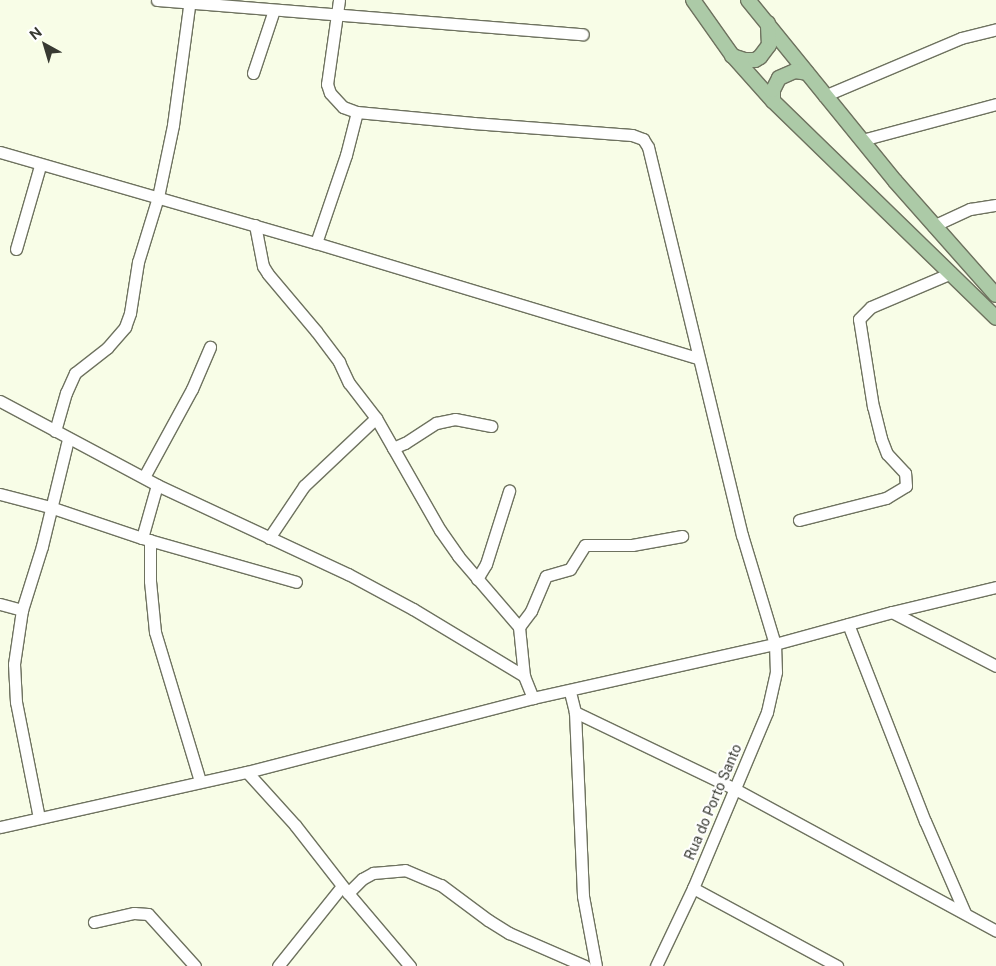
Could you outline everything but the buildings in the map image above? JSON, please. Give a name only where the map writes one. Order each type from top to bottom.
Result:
[{"type":"main road","points":[[693,0],[732,55],[772,101],[996,318]]},
{"type":"main road","points":[[748,0],[824,96],[933,226],[996,295]]},
{"type":"main road","points":[[732,55],[744,60],[754,60],[760,57],[769,45],[768,23]]},
{"type":"main road","points":[[772,101],[773,90],[779,78],[795,71],[807,73]]},
{"type":"street","points":[[157,0],[190,1],[337,16],[583,34]]},
{"type":"street","points":[[316,243],[346,155],[357,112],[343,107],[335,100],[328,84],[339,0]]},
{"type":"street","points":[[55,431],[74,373],[107,348],[128,320],[138,262],[158,197],[180,89],[190,1]]},
{"type":"street","points":[[253,72],[274,10]]},
{"type":"street","points":[[824,96],[961,38],[996,29]]},
{"type":"street","points":[[862,140],[996,104]]},
{"type":"street","name":"Rua do Porto Santo","points":[[357,112],[473,123],[618,133],[643,139],[648,147],[742,535],[775,644],[776,672],[772,696],[735,789],[693,888],[656,966]]},
{"type":"street","points":[[0,152],[40,166],[158,197],[316,243],[698,358]]},
{"type":"street","points":[[16,248],[40,166]]},
{"type":"street","points":[[933,226],[970,209],[996,205]]},
{"type":"street","points":[[255,225],[263,266],[268,274],[329,348],[349,383],[376,418],[440,530],[477,579],[519,627],[524,676],[533,698]]},
{"type":"street","points":[[799,520],[886,498],[906,486],[905,473],[887,454],[881,438],[873,407],[859,319],[871,307],[951,273]]},
{"type":"street","points":[[144,477],[192,389],[210,347]]},
{"type":"street","points":[[0,402],[157,485],[365,583],[413,609],[524,676]]},
{"type":"street","points":[[269,538],[304,486],[376,418]]},
{"type":"street","points":[[393,448],[405,443],[436,423],[456,419],[490,426]]},
{"type":"street","points":[[38,818],[16,702],[14,664],[22,610],[42,546],[68,439]]},
{"type":"street","points":[[157,485],[146,539],[155,632],[200,781]]},
{"type":"street","points":[[477,579],[486,564],[508,491]]},
{"type":"street","points":[[0,494],[50,507],[146,539],[296,582]]},
{"type":"street","points":[[519,627],[531,611],[546,576],[570,569],[585,545],[632,545],[682,536]]},
{"type":"street","points":[[0,827],[247,772],[533,698],[570,692],[775,644],[892,612],[996,587]]},
{"type":"street","points":[[0,604],[22,610]]},
{"type":"street","points":[[892,612],[996,666]]},
{"type":"street","points":[[848,624],[925,821],[965,913]]},
{"type":"street","points":[[570,692],[575,712],[583,896],[596,966]]},
{"type":"street","points":[[575,712],[735,789],[996,931]]},
{"type":"street","points":[[247,772],[308,840],[345,890],[410,966]]},
{"type":"street","points":[[278,966],[345,890],[372,873],[405,870],[442,885],[488,920],[509,933],[585,966]]},
{"type":"street","points":[[693,888],[837,966]]},
{"type":"street","points":[[94,922],[134,913],[148,914],[195,966]]}]
